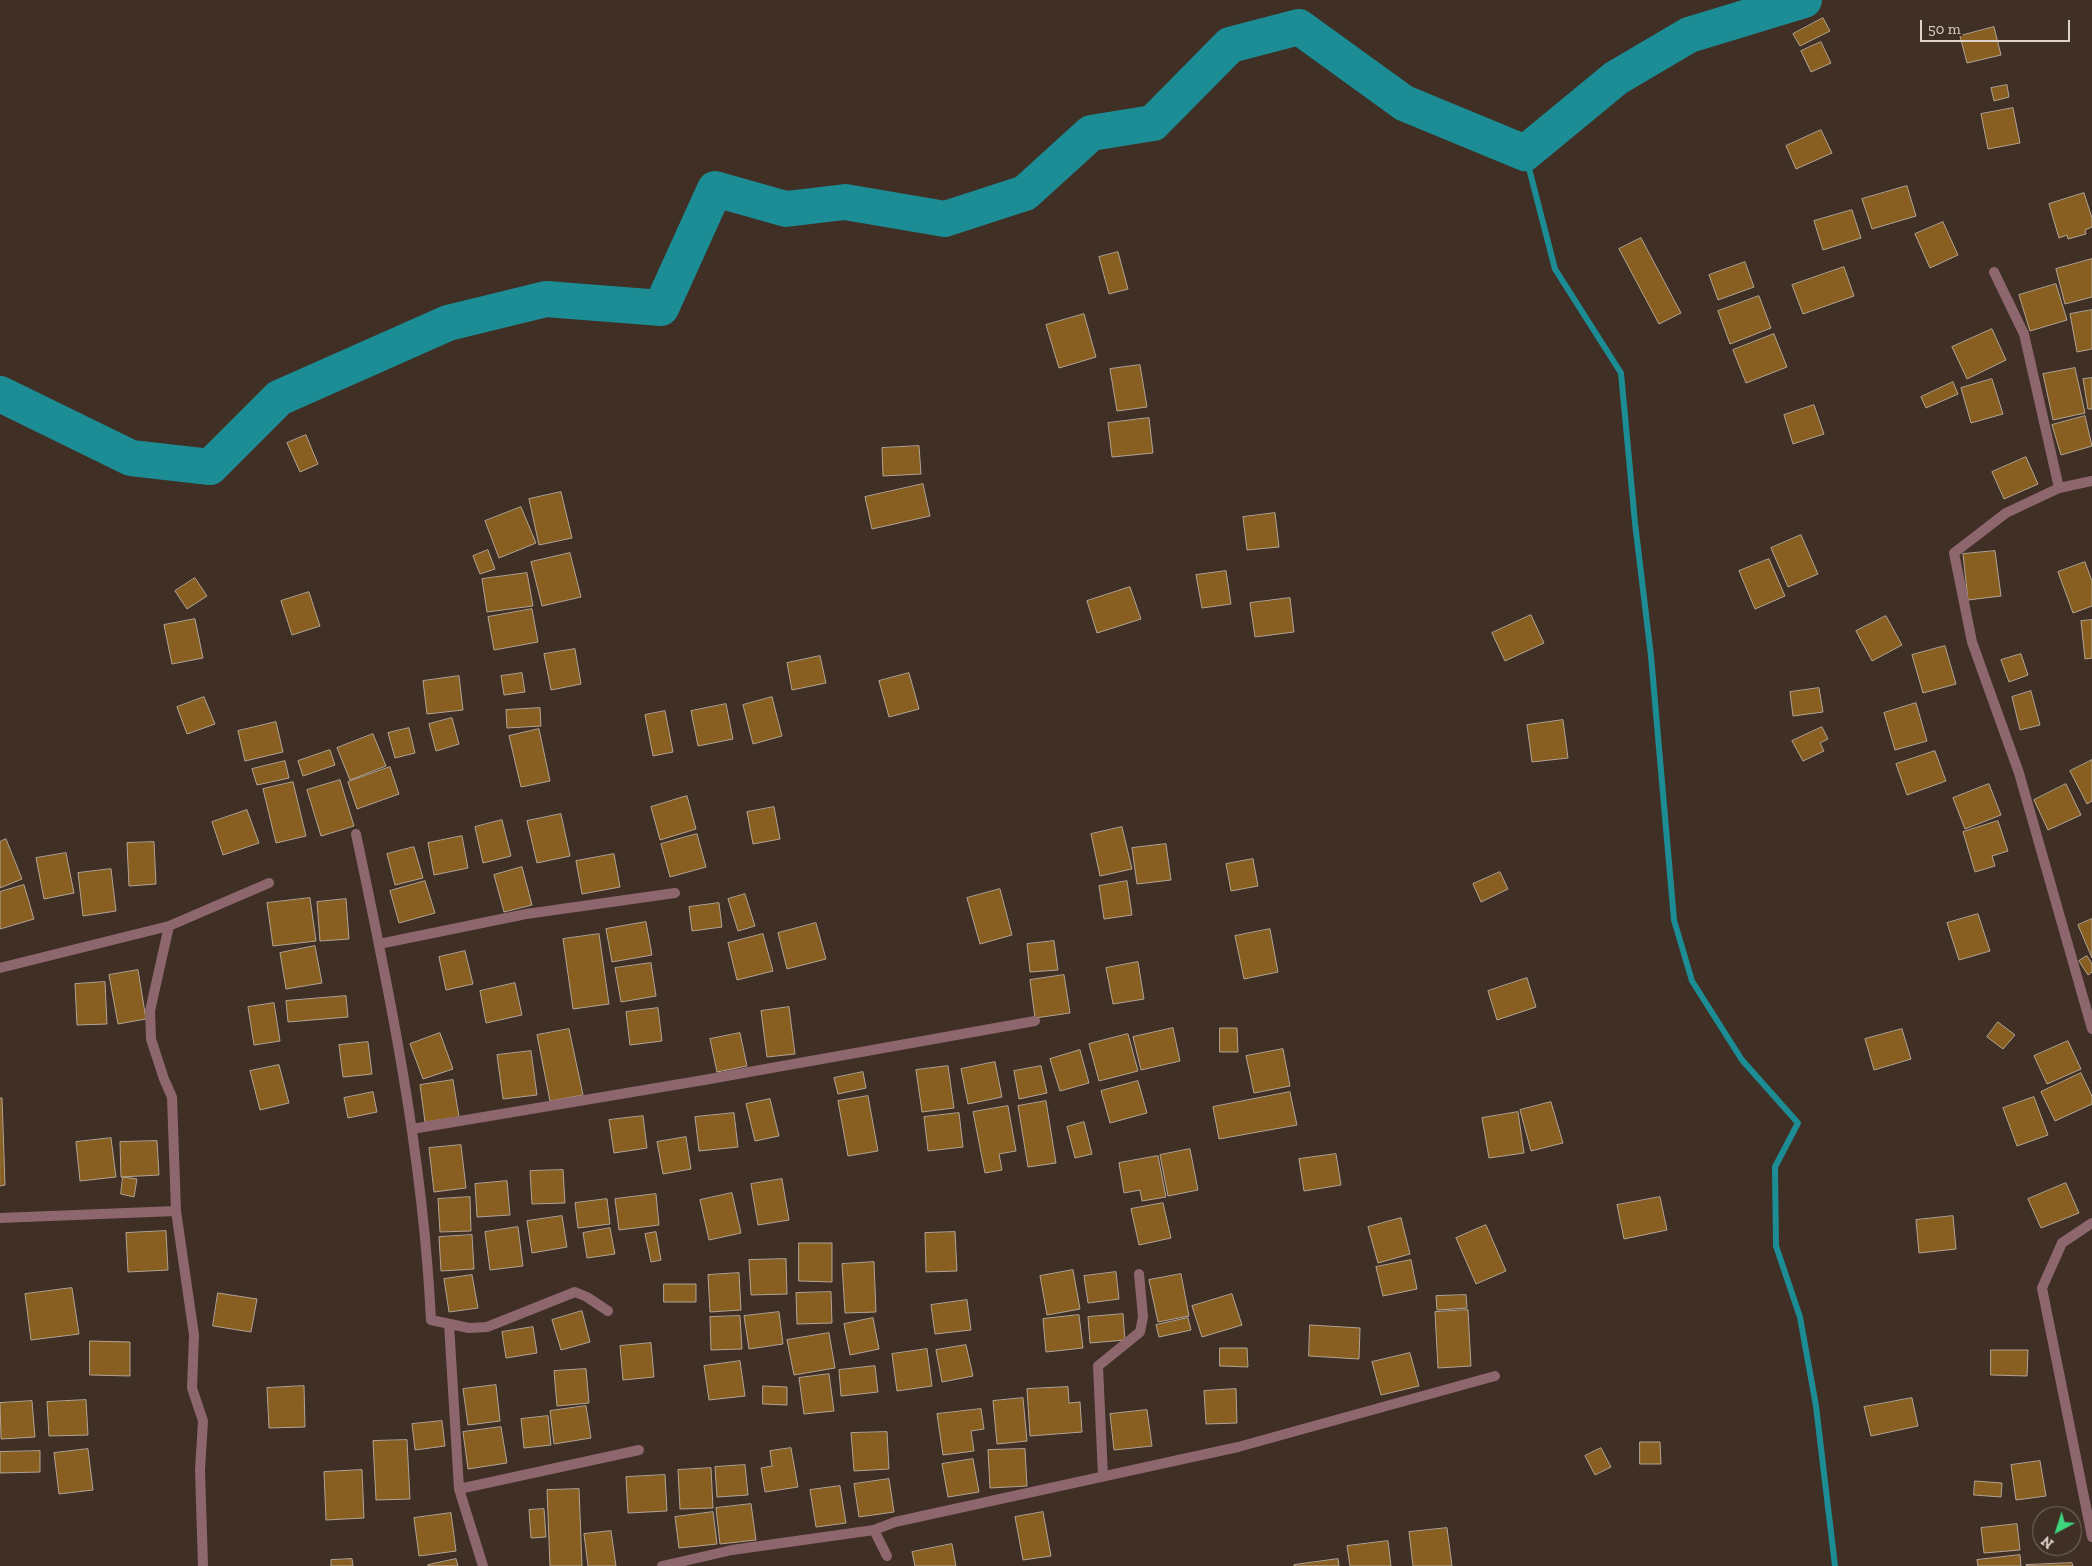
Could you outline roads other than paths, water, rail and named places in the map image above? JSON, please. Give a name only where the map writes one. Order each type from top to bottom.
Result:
[{"type":"street","points":[[1994,272],[2024,334],[2059,488]]},
{"type":"street","points":[[2092,480],[2059,488],[2006,513],[1954,553],[1972,642],[2019,774],[2092,1030]]},
{"type":"street","points":[[356,834],[380,944],[412,1129],[428,1254],[430,1320],[470,1328],[487,1327],[575,1292],[587,1297],[608,1312]]},
{"type":"street","points":[[0,968],[169,926],[269,883]]},
{"type":"street","points":[[380,944],[526,914],[675,893]]},
{"type":"street","points":[[169,926],[150,1011],[151,1039],[172,1097],[176,1211],[194,1335],[192,1388],[203,1421],[200,1470],[203,1566]]},
{"type":"street","points":[[412,1129],[1034,1022]]},
{"type":"street","points":[[0,1218],[176,1211]]},
{"type":"street","points":[[2092,1223],[2062,1243],[2042,1288],[2091,1524],[2092,1537]]},
{"type":"street","points":[[1102,1476],[1098,1366],[1140,1332],[1143,1316],[1139,1274]]},
{"type":"street","points":[[448,1324],[459,1489],[483,1566]]},
{"type":"street","points":[[662,1566],[732,1550],[874,1530],[895,1522],[1238,1447],[1495,1376]]},
{"type":"street","points":[[459,1489],[639,1450]]},
{"type":"street","points":[[874,1530],[887,1556]]},
{"type":"waterway","points":[[0,394],[131,458],[210,467],[279,398],[448,323],[546,299],[661,308],[715,189],[786,209],[845,202],[945,219],[1025,193],[1091,133],[1153,123],[1230,45],[1299,27],[1404,103],[1525,153],[1616,78],[1689,35],[1804,0]]},
{"type":"waterway","points":[[1525,153],[1555,269],[1621,373],[1635,523],[1651,656],[1674,920],[1692,981],[1742,1060],[1798,1123],[1775,1167],[1776,1246],[1800,1317],[1816,1406],[1835,1566]]}]
